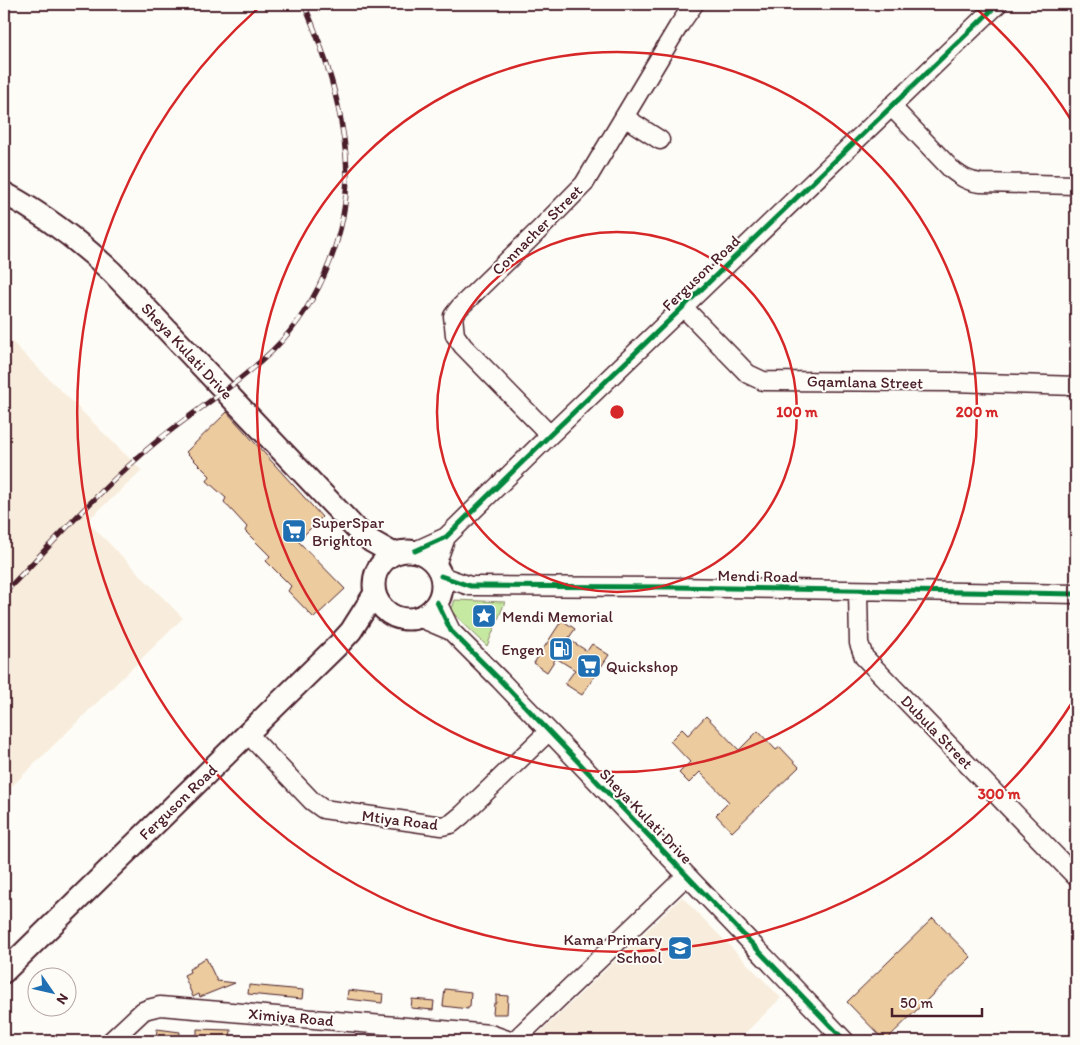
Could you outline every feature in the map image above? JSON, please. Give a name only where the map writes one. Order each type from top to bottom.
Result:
[{"type":"main road","name":"Sheya Kulati Drive","points":[[4,193],[54,224],[112,272],[355,528],[371,541],[394,554]]},
{"type":"main road","name":"Sheya Kulati Drive","points":[[355,528],[372,563],[374,587]]},
{"type":"main road","points":[[403,551],[415,551],[426,556],[438,570],[441,592],[437,601],[426,613],[418,617],[403,618],[391,614],[381,606],[374,587],[381,564],[394,554],[403,551]]},
{"type":"main road","name":"Ferguson Road","points":[[4,972],[248,734],[351,630],[374,587]]},
{"type":"main road","name":"Ferguson Road","points":[[351,630],[391,614]]},
{"type":"street","name":"Connacher Street","points":[[550,435],[463,346],[455,335],[453,316],[584,184],[678,26],[694,4]]},
{"type":"street","name":"Ferguson Road","points":[[415,551],[446,537],[998,4]]},
{"type":"street","points":[[891,106],[961,178],[981,183],[1076,185]]},
{"type":"street","points":[[624,117],[660,140]]},
{"type":"street","name":"Gqamlana Street","points":[[683,307],[748,374],[763,381],[952,382],[1076,386]]},
{"type":"street","name":"Ferguson Road","points":[[438,570],[446,537]]},
{"type":"street","name":"Mendi Road","points":[[438,570],[470,586]]},
{"type":"street","name":"Mendi Road","points":[[437,601],[470,586],[1076,594]]},
{"type":"street","name":"Dubula Street","points":[[858,590],[859,644],[864,657],[1076,876]]},
{"type":"street","name":"Sheya Kulati Drive","points":[[437,601],[451,631],[845,1041]]},
{"type":"street","name":"Sheya Kulati Drive","points":[[418,617],[451,631]]},
{"type":"street","name":"Mtiya Road","points":[[248,734],[312,801],[323,809],[442,826],[451,824],[462,815],[548,732]]},
{"type":"street","points":[[512,1041],[686,876]]},
{"type":"street","name":"Ximiya Road","points":[[111,1041],[148,1008],[160,1006],[490,1034],[512,1041]]},
{"type":"shaded area","points":[[4,334],[142,471],[87,521],[183,618],[4,794]]},
{"type":"shaded area","name":"Kama Primary School","points":[[682,897],[781,998],[737,1041],[531,1041]]},
{"type":"green space","points":[[455,600],[505,602],[487,646],[451,611]]},
{"type":"building","points":[[227,412],[322,517],[298,541],[345,589],[314,618],[288,591],[291,586],[266,561],[270,556],[245,531],[247,527],[224,502],[226,498],[207,481],[210,476],[186,452]]},
{"type":"building","points":[[562,620],[575,629],[568,639],[587,651],[592,644],[609,655],[582,695],[565,684],[575,670],[556,658],[547,672],[534,663]]},
{"type":"building","points":[[706,716],[739,750],[758,731],[776,750],[780,747],[799,767],[732,832],[716,815],[729,802],[700,772],[689,783],[679,773],[690,762],[670,741],[682,729],[688,735]]},
{"type":"building","points":[[933,918],[971,957],[885,1041],[847,1002]]},
{"type":"building","points":[[206,958],[217,981],[235,983],[200,997],[199,994],[193,997],[184,975],[190,972],[189,969],[197,965],[196,963]]},
{"type":"building","points":[[249,985],[303,990],[302,999],[248,994]]},
{"type":"building","points":[[445,989],[471,992],[470,1007],[468,1009],[443,1006]]},
{"type":"building","points":[[348,990],[383,994],[382,1003],[347,999]]},
{"type":"building","points":[[496,995],[508,996],[507,1014],[493,1014]]},
{"type":"building","points":[[412,999],[434,1001],[433,1010],[411,1008]]},
{"type":"building","points":[[157,1029],[180,1032],[179,1040],[156,1039]]},
{"type":"building","points":[[197,1029],[231,1030],[230,1039],[197,1038]]},
{"type":"railway","points":[[4,593],[124,470],[174,428],[241,378],[272,351],[306,310],[319,286],[330,261],[344,209],[347,182],[346,156],[344,137],[331,78],[304,4]]},
{"type":"cycle path","points":[[415,551],[446,537],[998,4]]},
{"type":"cycle path","points":[[441,576],[470,586],[674,587],[1076,594]]},
{"type":"cycle path","points":[[437,602],[451,631],[845,1041]]},
{"type":"place","name":"SuperSpar Brighton","points":[[294,531]]},
{"type":"place","name":"Mendi Memorial","points":[[484,616]]},
{"type":"place","name":"Engen","points":[[561,649]]},
{"type":"place","name":"Quickshop","points":[[589,666]]},
{"type":"place","name":"Kama Primary School","points":[[680,948]]}]
